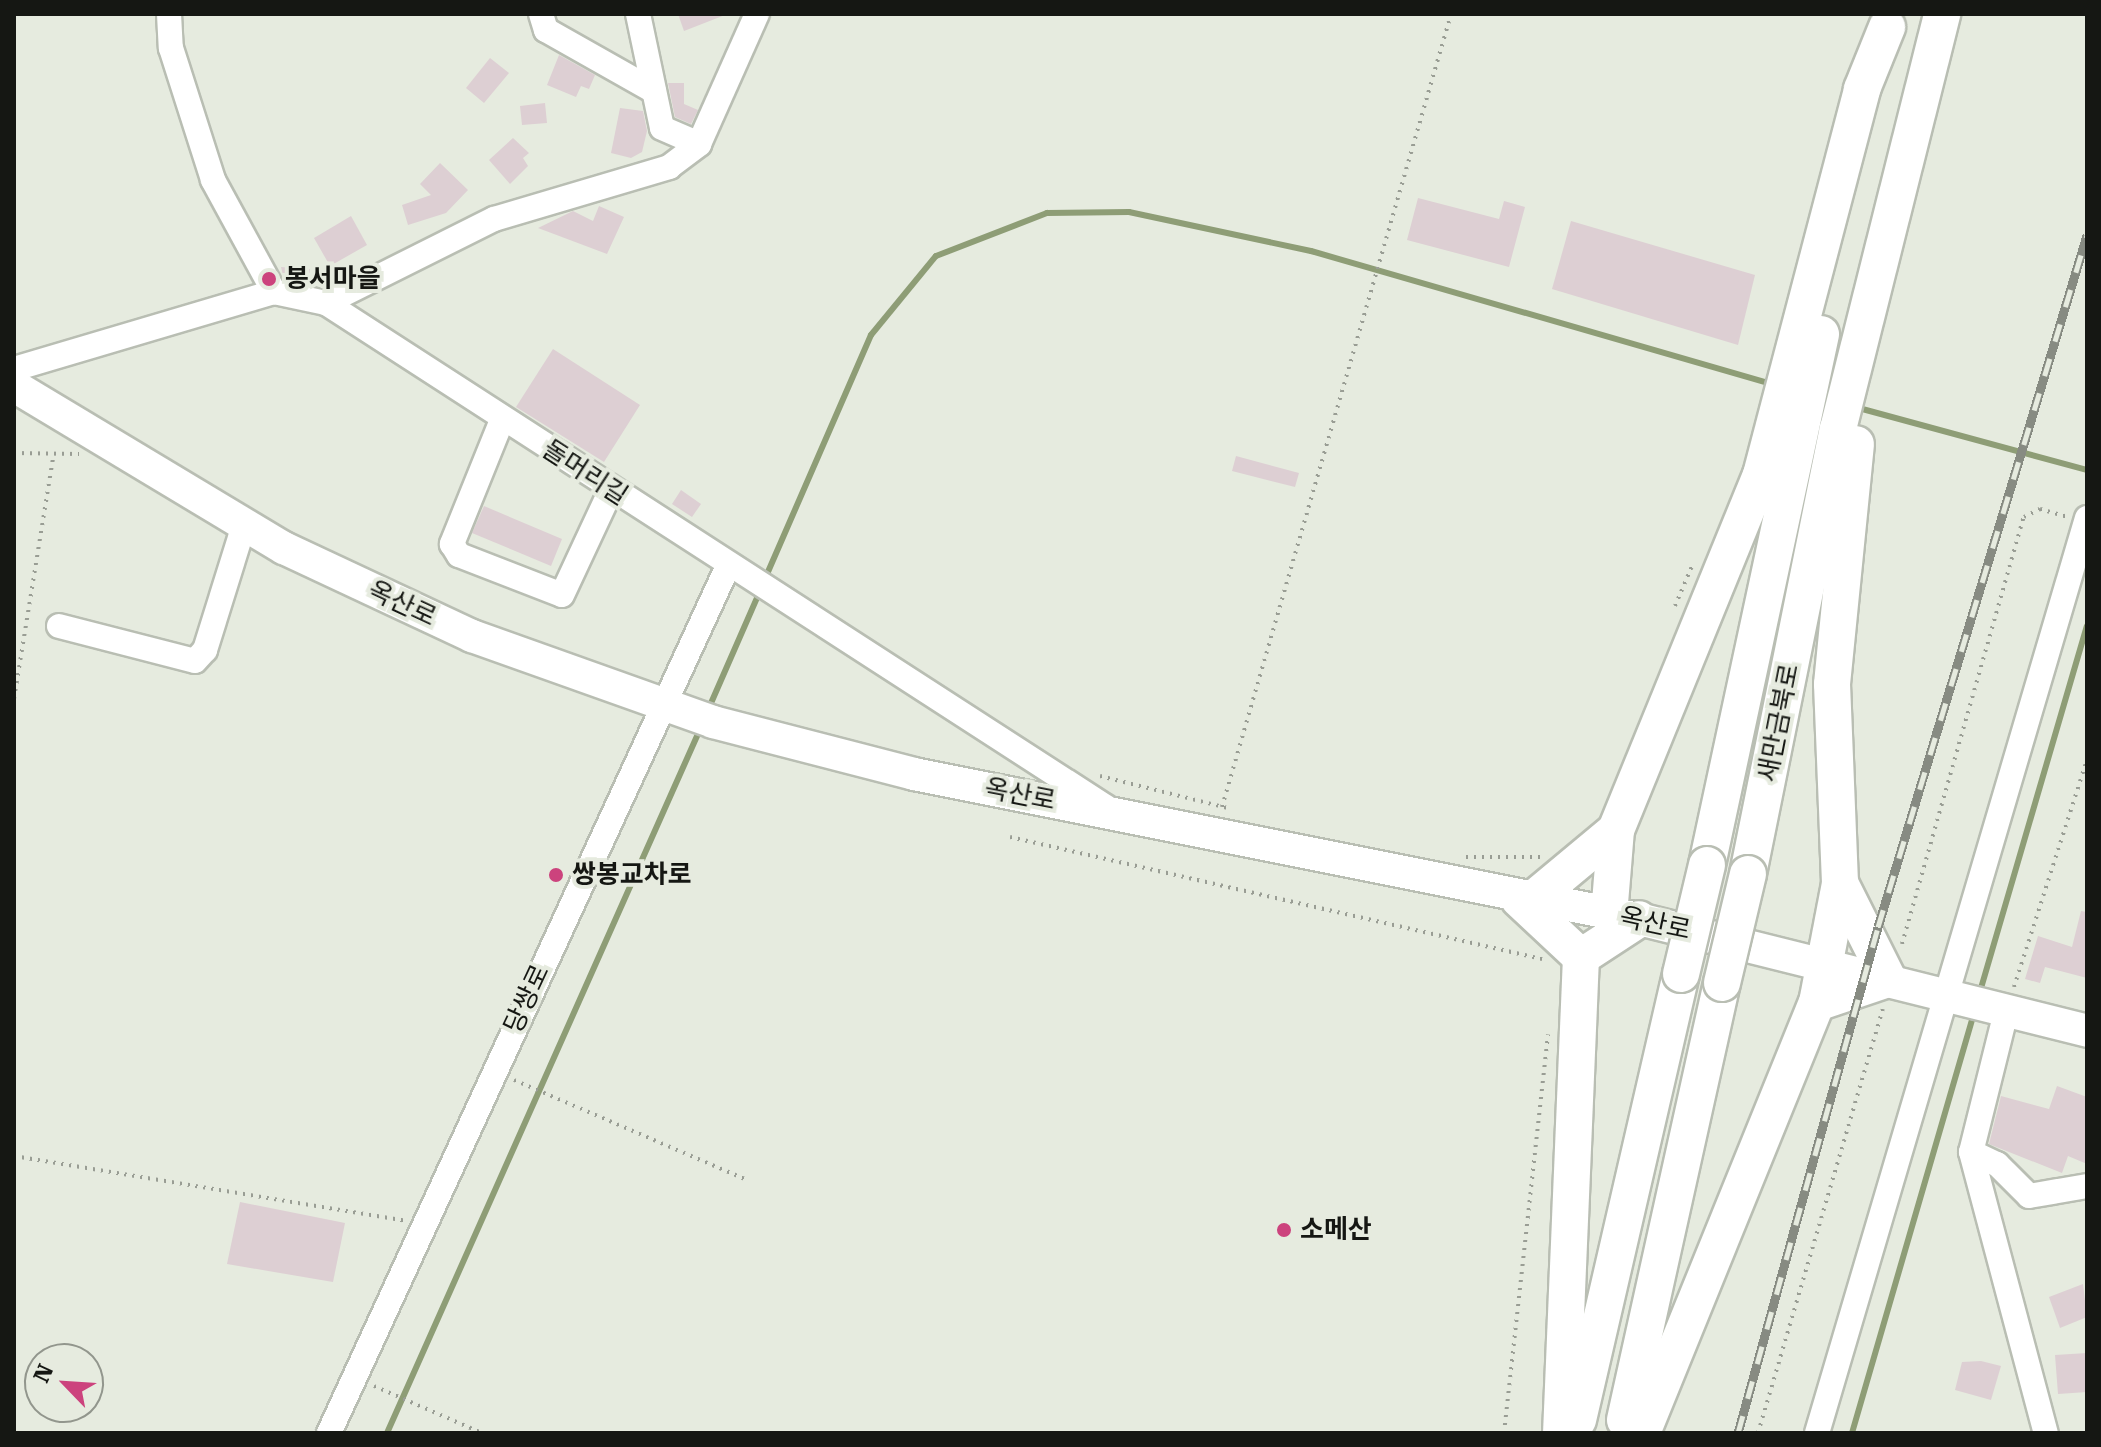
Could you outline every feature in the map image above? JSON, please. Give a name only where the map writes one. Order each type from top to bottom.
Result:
[{"type":"highway","points":[[1642,1433],[1817,1003],[1830,964],[1840,883],[1832,684],[1847,431],[1878,264],[1942,14]]},
{"type":"highway","points":[[1561,1433],[1581,962],[1624,917],[1616,830],[1761,475],[1789,418],[1862,89],[1889,21]]},
{"type":"highway","name":"새만금북로","points":[[1575,1433],[1707,865],[1789,418]]},
{"type":"highway","name":"새만금북로","points":[[1622,1433],[1847,431]]},
{"type":"highway","points":[[1581,962],[1525,900],[1616,830]]},
{"type":"highway","points":[[1817,1003],[1891,979],[1840,883]]},
{"type":"main road","name":"옥산로","points":[[14,386],[111,448],[244,525],[472,636],[713,722],[914,774],[1119,816],[1225,817],[1525,900],[1624,917],[1830,964],[1948,992],[1998,1010],[2087,1031]]},
{"type":"street","points":[[169,14],[171,48],[213,180],[274,292]]},
{"type":"street","points":[[541,14],[546,30],[654,91]]},
{"type":"street","points":[[638,14],[662,128],[699,144]]},
{"type":"street","points":[[326,303],[494,219],[669,167],[699,144],[757,14]]},
{"type":"street","name":"돌머리길","points":[[14,369],[274,292],[326,303],[502,420],[1119,816]]},
{"type":"street","points":[[502,420],[452,544],[459,555],[562,595],[611,490]]},
{"type":"street","points":[[1817,1433],[2086,520]]},
{"type":"street","points":[[59,626],[195,661],[205,650],[244,525]]},
{"type":"street","name":"당쌍로","points":[[329,1433],[424,1224],[671,708],[728,566]]},
{"type":"street","points":[[1998,1010],[1971,1152],[2046,1433]]},
{"type":"street","points":[[1971,1152],[1997,1164],[2029,1196],[2087,1186]]},
{"type":"path","points":[[1093,774],[1225,817],[1451,14]]},
{"type":"path","points":[[14,453],[53,459],[111,448]]},
{"type":"path","points":[[14,699],[53,459]]},
{"type":"path","points":[[1758,1433],[2024,517],[2040,509],[2086,520]]},
{"type":"path","points":[[1674,610],[1697,554]]},
{"type":"path","points":[[1998,1010],[2087,760]]},
{"type":"path","points":[[1010,837],[1581,962]]},
{"type":"path","points":[[1457,856],[1548,857]]},
{"type":"path","points":[[1504,1433],[1549,1025]]},
{"type":"path","points":[[532,1088],[747,1180]]},
{"type":"path","points":[[14,1156],[424,1224]]},
{"type":"path","points":[[395,1395],[482,1433]]},
{"type":"building","points":[[678,14],[725,14],[725,15],[684,31]]},
{"type":"building","points":[[559,55],[595,75],[589,89],[581,86],[576,97],[547,85]]},
{"type":"building","points":[[490,58],[509,73],[484,103],[466,88]]},
{"type":"building","points":[[668,83],[684,83],[684,104],[698,110],[691,124],[675,117]]},
{"type":"building","points":[[545,103],[547,123],[522,125],[520,106]]},
{"type":"building","points":[[620,108],[643,111],[647,131],[642,152],[631,158],[611,153]]},
{"type":"building","points":[[513,138],[529,153],[523,158],[528,166],[510,184],[489,160]]},
{"type":"building","points":[[440,163],[468,190],[446,213],[408,225],[402,205],[431,195],[420,184]]},
{"type":"building","points":[[1418,198],[1499,219],[1504,201],[1525,207],[1509,267],[1407,240]]},
{"type":"building","points":[[599,206],[624,217],[607,254],[538,228],[573,211],[593,221]]},
{"type":"building","points":[[351,216],[367,245],[330,266],[314,238]]},
{"type":"building","points":[[1571,221],[1755,275],[1738,345],[1552,289]]},
{"type":"building","points":[[281,267],[310,269],[308,284],[284,279]]},
{"type":"building","points":[[553,349],[640,405],[604,462],[516,407]]},
{"type":"building","points":[[1236,456],[1299,473],[1295,487],[1232,471]]},
{"type":"building","points":[[681,490],[701,504],[692,517],[672,504]]},
{"type":"building","points":[[484,506],[562,539],[551,566],[472,533]]},
{"type":"building","points":[[2081,911],[2087,912],[2087,978],[2045,967],[2040,983],[2025,979],[2038,936],[2072,947]]},
{"type":"building","points":[[2057,1086],[2087,1097],[2087,1164],[2068,1156],[2062,1173],[1989,1144],[2001,1096],[2049,1109]]},
{"type":"building","points":[[240,1202],[345,1223],[333,1282],[227,1264]]},
{"type":"building","points":[[2083,1284],[2087,1317],[2060,1328],[2049,1297]]},
{"type":"building","points":[[2087,1353],[2087,1392],[2058,1394],[2055,1355]]},
{"type":"building","points":[[1981,1361],[2001,1366],[1991,1400],[1955,1390],[1962,1362]]},
{"type":"waterway","points":[[764,581],[871,335],[936,256],[1047,213],[1129,212],[1311,251],[1771,384]]},
{"type":"waterway","points":[[1855,407],[2087,470]]},
{"type":"waterway","points":[[708,710],[760,591]]},
{"type":"waterway","points":[[1979,995],[2087,626]]},
{"type":"waterway","points":[[387,1433],[701,727]]},
{"type":"waterway","points":[[1852,1433],[1974,1013]]},
{"type":"railway","points":[[1738,1433],[1878,927],[2087,235]]},
{"type":"place","name":"봉서마을","points":[[269,279]]},
{"type":"place","name":"쌍봉교차로","points":[[556,875]]},
{"type":"place","name":"소메산","points":[[1284,1230]]}]
